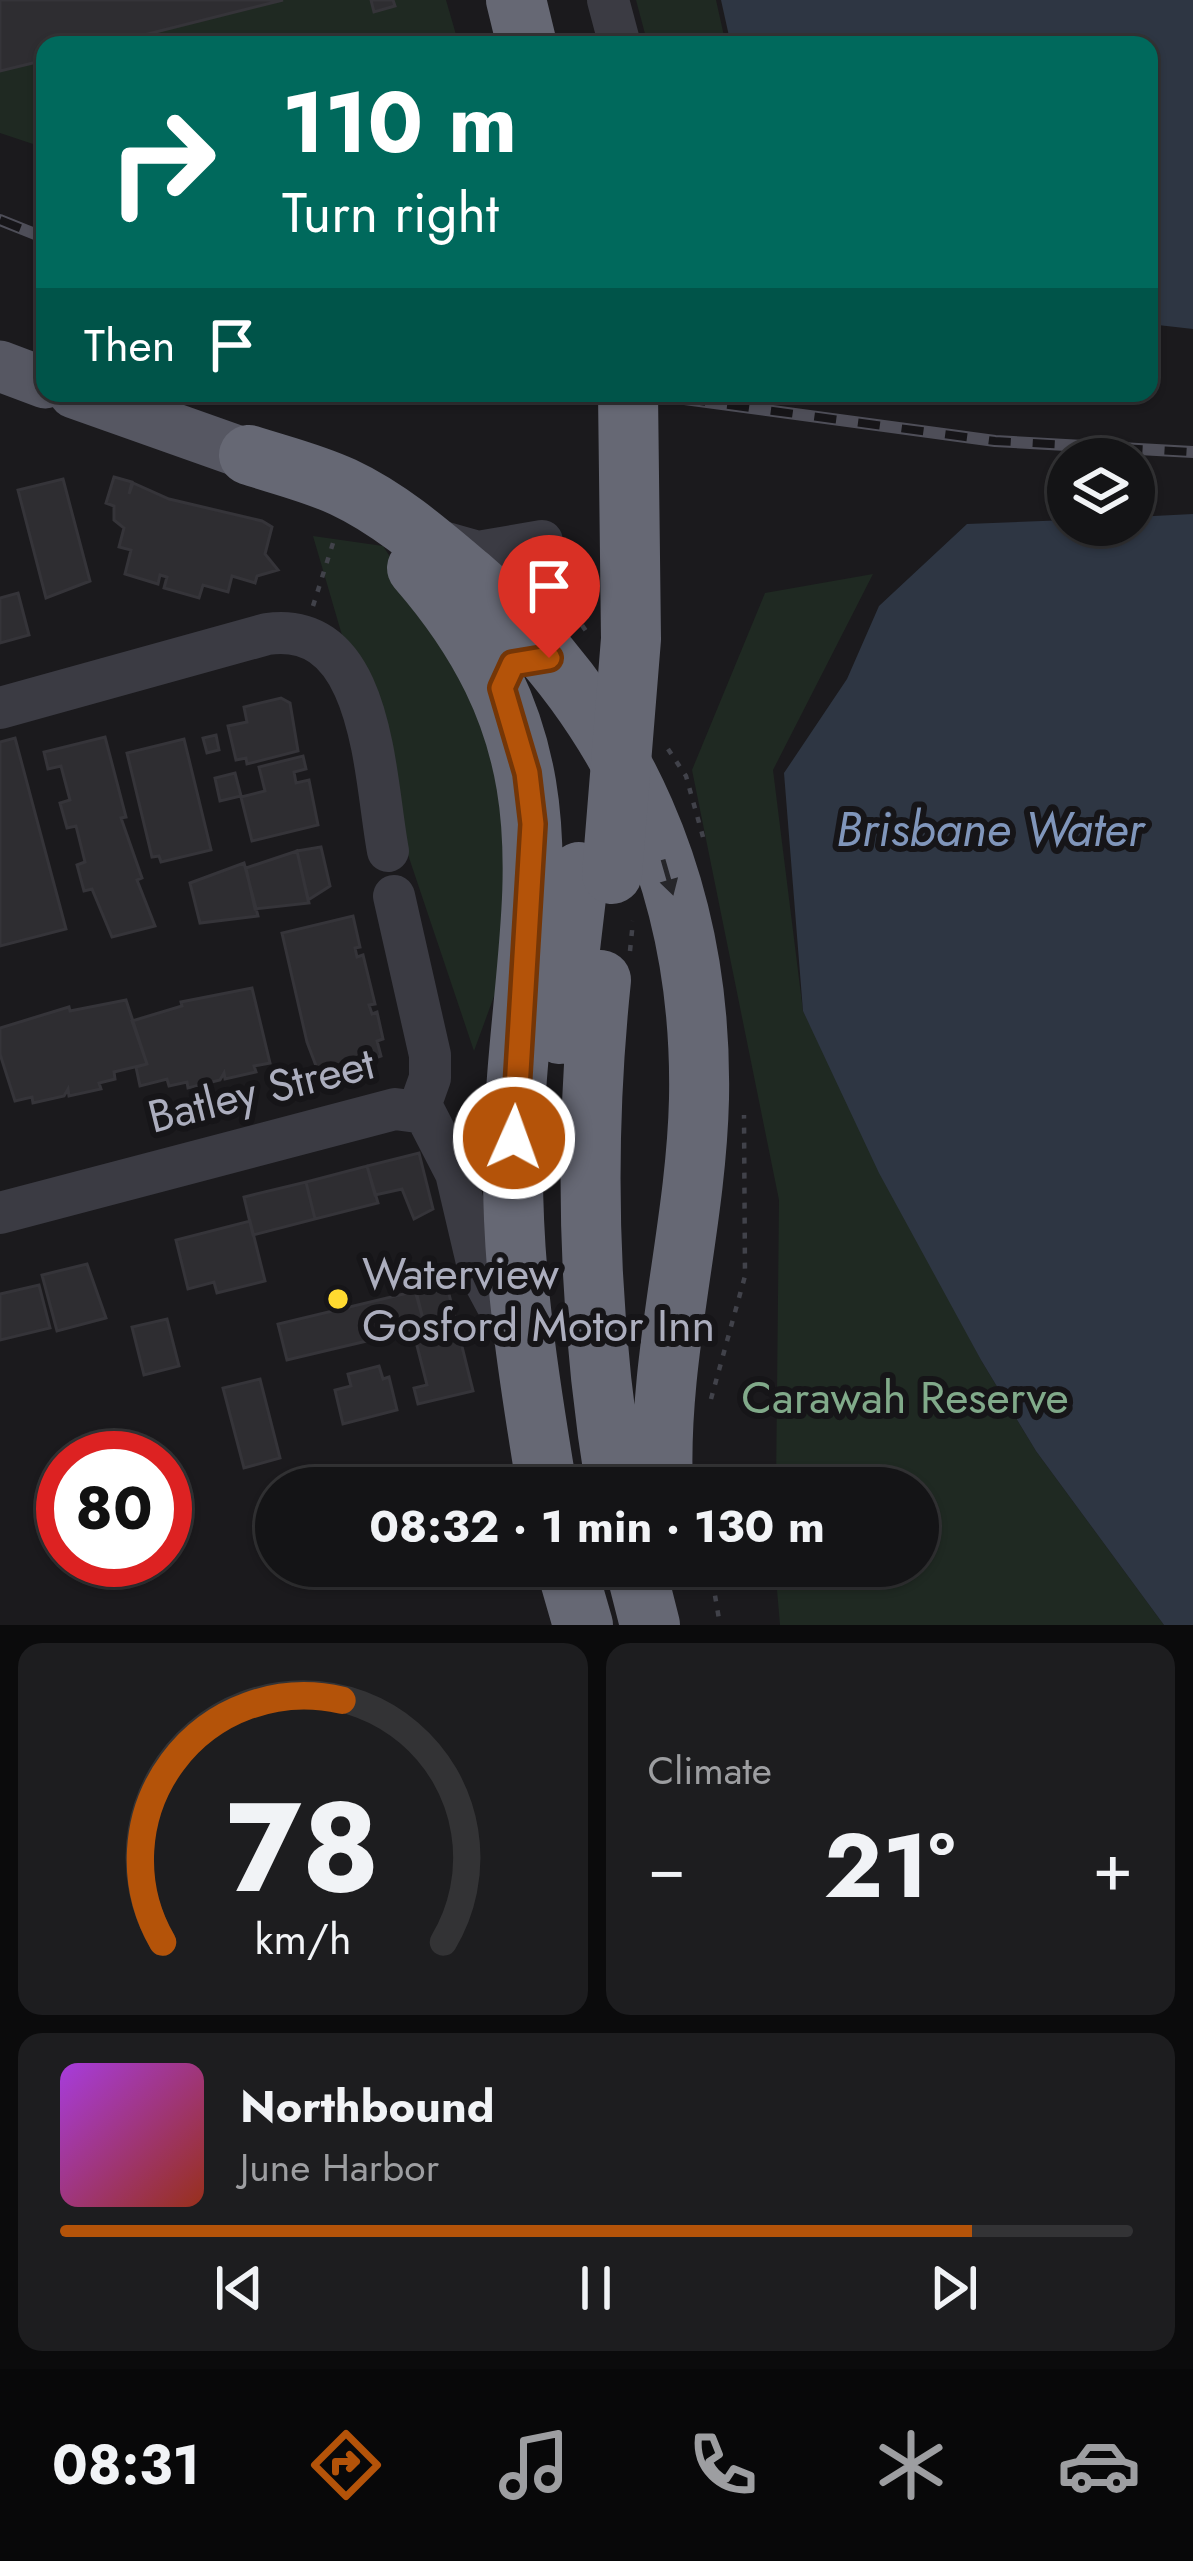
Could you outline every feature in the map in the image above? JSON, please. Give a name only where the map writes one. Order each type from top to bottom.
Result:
[{"type":"highway","points":[[592,402],[597,617],[589,1205],[596,1348],[613,1467]]},
{"type":"highway","points":[[575,1467],[560,1352],[552,1196],[559,1047],[595,873],[631,639],[628,402]]},
{"type":"highway","points":[[249,455],[346,488],[413,530],[538,647],[598,719],[632,779],[682,928],[694,1000],[699,1103],[663,1467]]},
{"type":"highway","points":[[249,455],[349,510],[416,566],[465,628],[502,695],[527,773],[534,848],[484,1168],[543,1467]]},
{"type":"highway","points":[[572,1587],[583,1625]]},
{"type":"highway","points":[[596,1587],[603,1625]]},
{"type":"highway","points":[[640,1587],[650,1625]]},
{"type":"highway","points":[[674,1587],[681,1625]]},
{"type":"main road","points":[[0,366],[36,379]]},
{"type":"main road","points":[[99,402],[249,455]]},
{"type":"street","points":[[608,0],[618,36]]},
{"type":"street","points":[[0,708],[305,614],[346,669],[368,739],[388,851]]},
{"type":"street","points":[[502,695],[509,667],[538,647]]},
{"type":"street","points":[[394,896],[430,1055],[430,1078],[419,1109]]},
{"type":"street","name":"Batley Street","points":[[0,1213],[395,1108],[419,1109],[484,1168],[479,1271],[525,1357]]},
{"type":"path","points":[[305,614],[333,543]]},
{"type":"path","points":[[714,1587],[720,1625]]},
{"type":"green space","points":[[0,0],[446,0],[456,36],[36,36],[36,145],[0,133]]},
{"type":"green space","points":[[636,0],[716,0],[724,36],[646,36]]},
{"type":"green space","points":[[313,536],[383,546],[510,739],[527,906],[474,1051],[394,813]]},
{"type":"green space","name":"Carawah Reserve","points":[[873,574],[773,770],[803,1011],[981,1360],[1036,1451],[1164,1625],[780,1625],[777,1587],[939,1587],[939,1467],[776,1467],[779,1200],[692,770],[765,593]]},
{"type":"water","points":[[721,0],[1193,0],[1193,329],[1158,325],[1158,36],[729,36]]},
{"type":"water","name":"Brisbane Water","points":[[1193,514],[1193,1625],[1164,1625],[1036,1451],[879,1173],[803,1011],[784,773],[847,679],[879,606],[967,524],[1047,521],[1047,546],[1155,546],[1155,516]]},
{"type":"building","points":[[0,0],[283,0],[140,36],[36,36],[36,62],[0,71]]},
{"type":"building","points":[[0,0],[283,0],[140,36],[36,36],[36,62],[0,71]]},
{"type":"building","points":[[371,0],[393,0],[395,6],[374,12]]},
{"type":"building","points":[[371,0],[393,0],[395,6],[374,12]]},
{"type":"building","points":[[114,477],[132,482],[129,494],[133,483],[169,499],[262,521],[272,527],[265,554],[278,570],[257,576],[255,583],[232,576],[228,592],[203,585],[199,598],[164,588],[167,577],[160,575],[158,584],[125,574],[131,550],[119,547],[124,528],[114,520],[114,506],[106,503]]},
{"type":"building","points":[[63,479],[90,581],[46,598],[18,490]]},
{"type":"building","points":[[18,593],[29,635],[0,643],[0,598]]},
{"type":"building","points":[[281,698],[290,703],[298,751],[247,764],[246,758],[236,760],[228,726],[247,722],[244,707]]},
{"type":"building","points":[[216,735],[219,750],[207,753],[203,738]]},
{"type":"building","points":[[105,737],[126,817],[121,818],[142,878],[137,880],[155,926],[112,937],[92,889],[84,891],[77,865],[85,862],[76,826],[67,828],[60,803],[70,800],[61,766],[48,769],[44,752]]},
{"type":"building","points":[[15,738],[66,929],[0,946],[0,742]]},
{"type":"building","points":[[184,739],[211,850],[161,862],[159,856],[152,857],[127,753]]},
{"type":"building","points":[[303,756],[306,769],[294,772],[296,783],[309,780],[318,825],[252,841],[241,797],[265,791],[259,767]]},
{"type":"building","points":[[235,773],[241,796],[220,801],[215,778]]},
{"type":"building","points":[[321,847],[330,886],[308,900],[297,851]]},
{"type":"building","points":[[297,851],[309,903],[255,909],[246,868]]},
{"type":"building","points":[[244,863],[258,916],[200,923],[190,883]]},
{"type":"building","points":[[353,916],[360,947],[355,948],[357,957],[363,955],[375,1004],[369,1005],[372,1014],[377,1012],[383,1039],[377,1041],[381,1056],[330,1074],[329,1068],[318,1071],[307,1042],[282,933]]},
{"type":"building","points":[[252,988],[270,1063],[254,1066],[256,1072],[225,1079],[224,1073],[220,1080],[188,1088],[187,1082],[169,1086],[167,1079],[140,1086],[136,1067],[147,1064],[132,1021],[182,1006],[181,1002]]},
{"type":"building","points":[[126,1000],[147,1064],[114,1072],[115,1079],[99,1083],[101,1089],[69,1096],[68,1089],[64,1096],[33,1103],[32,1097],[15,1101],[0,1054],[0,1028],[69,1007],[70,1011]]},
{"type":"building","points":[[419,1153],[433,1209],[414,1219],[402,1189],[375,1195],[367,1166]]},
{"type":"building","points":[[367,1166],[378,1203],[315,1219],[306,1182]]},
{"type":"building","points":[[306,1182],[315,1219],[253,1235],[244,1197]]},
{"type":"building","points":[[250,1221],[265,1281],[217,1293],[214,1282],[188,1289],[176,1240]]},
{"type":"building","points":[[87,1264],[106,1318],[57,1331],[42,1275]]},
{"type":"building","points":[[39,1285],[50,1328],[0,1340],[0,1294]]},
{"type":"building","points":[[447,1286],[473,1391],[418,1404],[414,1388],[427,1385],[412,1326],[424,1323],[416,1294]]},
{"type":"building","points":[[416,1291],[424,1323],[413,1330],[287,1360],[278,1324]]},
{"type":"building","points":[[167,1319],[179,1366],[144,1375],[132,1327]]},
{"type":"building","points":[[379,1366],[383,1379],[389,1377],[397,1410],[343,1424],[335,1390],[351,1386],[348,1374]]},
{"type":"building","points":[[260,1379],[280,1458],[244,1468],[223,1388]]},
{"type":"railway","points":[[0,220],[36,234]]},
{"type":"railway","points":[[707,402],[995,441],[1193,452]]},
{"type":"place","name":"Waterview Gosford Motor Inn","points":[[338,1299]]},
{"type":"route","points":[[514,1138],[534,871],[533,824],[527,773],[502,688],[513,664],[549,658]]}]
